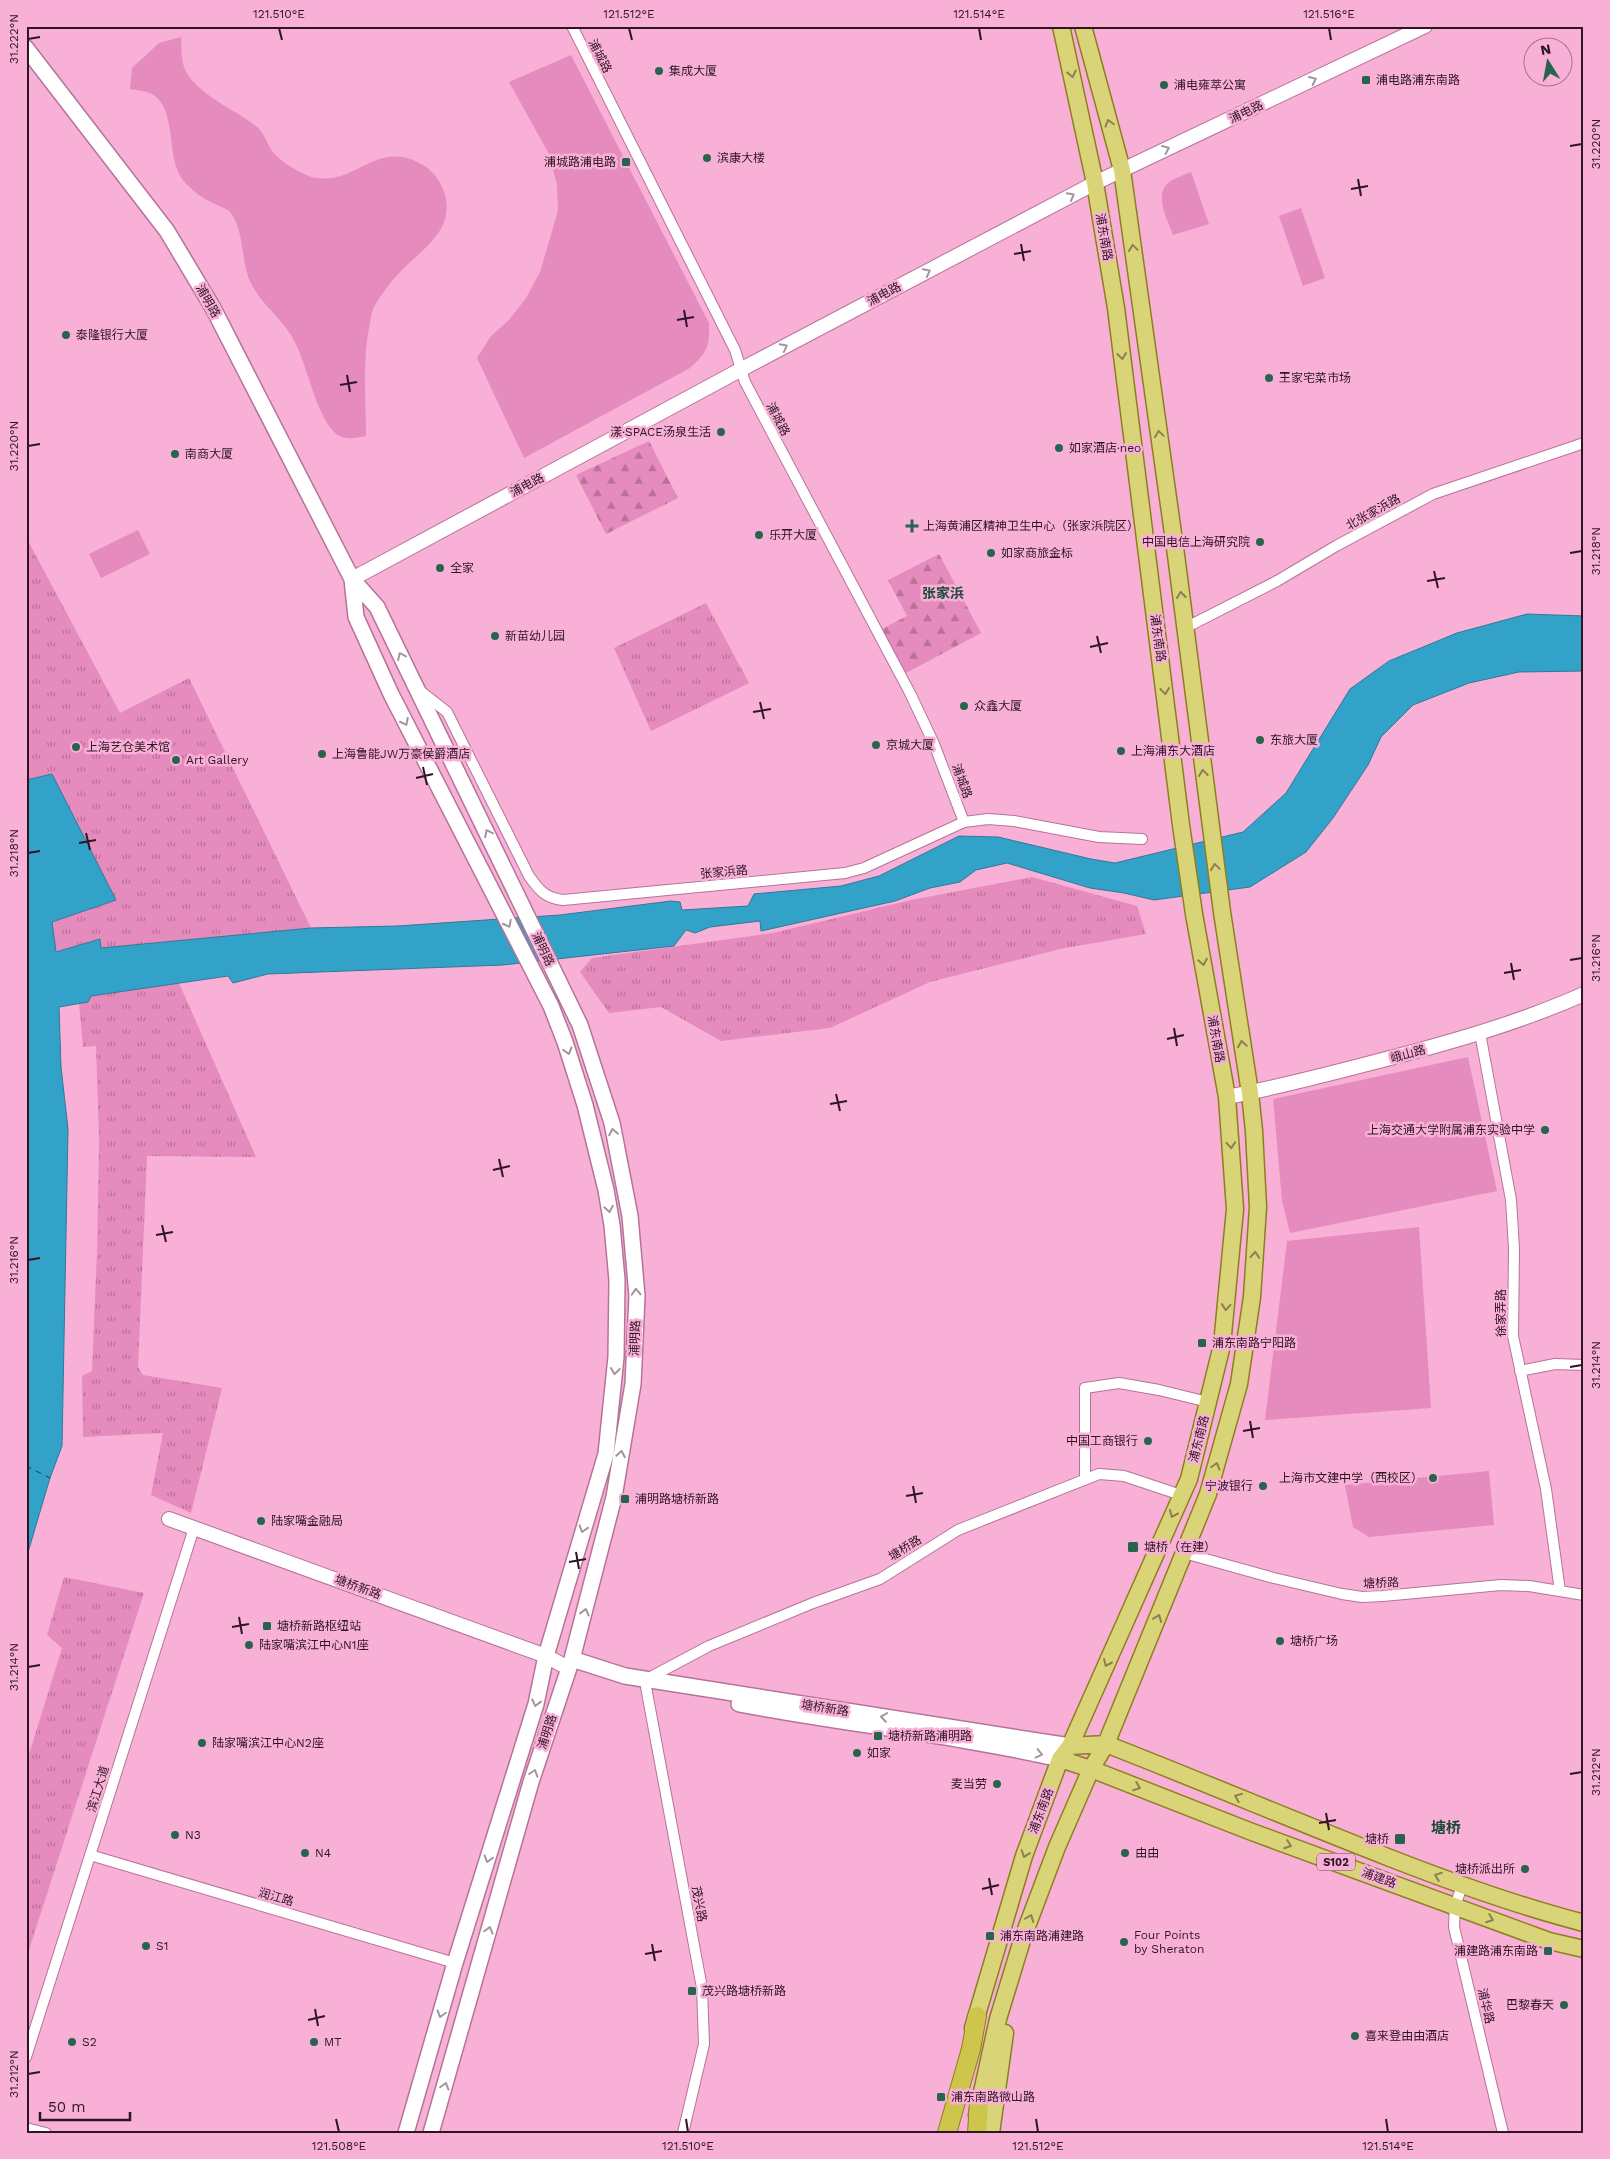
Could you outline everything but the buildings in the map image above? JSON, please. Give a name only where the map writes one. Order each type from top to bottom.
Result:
[{"type":"highway","points":[[947,2133],[971,2049],[977,2016]]},
{"type":"highway","points":[[977,2133],[979,2103]]},
{"type":"main road","name":"浦东南路","points":[[940,2133],[1024,1856],[1065,1753],[1189,1479],[1222,1345],[1235,1209],[1227,1097],[1194,914],[1181,824],[1116,308],[1095,184],[1061,26]]},
{"type":"main road","name":"浦东南路","points":[[973,2133],[998,2019],[1023,1937],[1057,1847],[1091,1769],[1106,1744],[1208,1494],[1239,1384],[1252,1297],[1258,1208],[1250,1092],[1209,822],[1185,628],[1122,170],[1083,26]]},
{"type":"main road","name":"浦明路","points":[[26,48],[167,231],[216,316],[352,579],[377,607],[510,877],[580,1025],[612,1123],[630,1216],[637,1296],[633,1384],[614,1497],[570,1664],[531,1782],[431,2133]]},
{"type":"main road","name":"浦明路","points":[[352,579],[356,617],[391,694],[551,1006],[566,1042],[585,1105],[606,1190],[612,1225],[617,1280],[616,1348],[606,1454],[546,1656],[536,1704],[406,2133]]},
{"type":"main road","name":"塘桥新路","points":[[570,1664],[625,1676],[647,1683],[1065,1753],[1106,1744]]},
{"type":"main road","name":"浦建路","points":[[1106,1744],[1324,1833],[1462,1886],[1536,1911],[1584,1923]]},
{"type":"main road","name":"塘桥新路","points":[[1065,1753],[1091,1769]]},
{"type":"main road","name":"浦建路","points":[[1091,1769],[1252,1832],[1549,1941],[1584,1949]]},
{"type":"main road","name":"浦东南路","points":[[991,2133],[1010,1981]]},
{"type":"main road","name":"浦东南路","points":[[954,2133],[975,2050],[977,2016]]},
{"type":"street","name":"浦城路","points":[[572,26],[735,350],[745,382],[910,693],[934,744],[964,822]]},
{"type":"street","name":"浦电路","points":[[352,579],[740,370],[1122,170],[1425,26]]},
{"type":"street","name":"北张家浜路","points":[[1185,628],[1277,581],[1336,546],[1433,494],[1584,443]]},
{"type":"street","name":"张家浜路","points":[[417,687],[447,712],[529,876],[539,890],[551,899],[563,900],[845,873],[864,868],[964,822],[988,819],[1014,821],[1099,837],[1142,839]]},
{"type":"street","name":"峨山路","points":[[1227,1097],[1404,1055],[1480,1033],[1584,994]]},
{"type":"street","name":"徐家弄路","points":[[1480,1033],[1511,1200],[1514,1248],[1512,1327],[1546,1489],[1560,1591]]},
{"type":"street","points":[[1520,1371],[1554,1364],[1584,1365]]},
{"type":"street","points":[[1086,1480],[1084,1388],[1119,1383],[1160,1390],[1208,1402]]},
{"type":"street","name":"塘桥路","points":[[647,1683],[709,1646],[814,1603],[880,1579],[958,1530],[1099,1474],[1124,1476],[1181,1495]]},
{"type":"street","name":"塘桥新路","points":[[169,1519],[570,1664]]},
{"type":"street","name":"滨江大道","points":[[26,2057],[194,1528]]},
{"type":"street","name":"塘桥路","points":[[1184,1553],[1274,1578],[1362,1597],[1502,1585],[1584,1594]]},
{"type":"street","name":"茂兴路","points":[[647,1683],[702,1988],[704,2044],[683,2133]]},
{"type":"street","name":"润江路","points":[[90,1855],[456,1963]]},
{"type":"street","name":"浦华路","points":[[1462,1886],[1455,1906],[1454,1927],[1503,2133]]},
{"type":"street","points":[[26,2128],[46,2133]]},
{"type":"green space","points":[[181,37],[183,64],[191,79],[214,99],[256,126],[275,155],[293,168],[312,177],[331,178],[344,175],[380,159],[393,156],[407,158],[423,165],[434,174],[442,187],[447,207],[441,228],[428,246],[392,282],[372,311],[365,365],[366,436],[341,437],[334,432],[327,422],[291,335],[259,296],[250,281],[235,219],[230,212],[201,196],[183,180],[174,159],[168,122],[160,101],[150,93],[130,89],[132,68],[159,43]]},
{"type":"green space","points":[[571,55],[709,323],[709,338],[704,353],[690,368],[524,458],[477,358],[491,336],[509,320],[526,298],[540,272],[558,211],[557,185],[549,154],[509,82]]},
{"type":"green space","points":[[1191,172],[1209,224],[1173,235],[1163,208],[1162,194],[1164,187],[1169,182]]},
{"type":"green space","points":[[1301,208],[1325,278],[1303,286],[1279,216]]},
{"type":"green space","points":[[649,441],[678,498],[606,534],[576,475]]},
{"type":"green space","points":[[138,530],[150,554],[101,578],[89,554]]},
{"type":"green space","points":[[26,537],[120,713],[189,678],[311,928],[100,948],[99,939],[56,952],[52,922],[115,900],[52,774],[26,780]]},
{"type":"green space","points":[[939,554],[981,633],[906,673],[882,629],[907,616],[888,580]]},
{"type":"green space","points":[[706,603],[749,683],[651,731],[614,648]]},
{"type":"green space","points":[[1032,877],[1137,906],[1146,934],[1060,949],[930,982],[830,1028],[721,1041],[661,1007],[609,1013],[580,972],[592,958],[773,933],[911,900]]},
{"type":"green space","points":[[179,983],[256,1157],[147,1156],[138,1367],[143,1375],[222,1388],[191,1513],[151,1495],[163,1433],[83,1437],[82,1376],[92,1371],[99,1140],[96,1046],[83,1047],[79,1003],[91,996]]},
{"type":"green space","points":[[1468,1057],[1497,1191],[1290,1233],[1282,1201],[1273,1099]]},
{"type":"green space","points":[[1419,1227],[1431,1408],[1265,1420],[1287,1241]]},
{"type":"green space","points":[[1489,1471],[1494,1525],[1369,1537],[1353,1527],[1345,1485]]},
{"type":"green space","points":[[64,1577],[144,1593],[26,1959],[26,1764],[62,1648],[47,1635]]},
{"type":"water","points":[[1527,614],[1584,616],[1584,671],[1519,672],[1469,683],[1413,705],[1381,737],[1368,765],[1333,818],[1306,852],[1250,887],[1154,900],[1090,888],[1007,863],[976,870],[960,882],[930,888],[895,901],[761,931],[760,921],[710,927],[695,933],[686,930],[674,946],[503,965],[268,974],[233,983],[228,976],[91,996],[88,1002],[59,1007],[61,1067],[68,1129],[62,1446],[50,1478],[26,1559],[26,780],[52,774],[116,900],[52,922],[56,952],[100,939],[101,948],[311,928],[397,926],[560,915],[671,901],[680,902],[682,910],[748,906],[754,894],[841,886],[879,876],[959,836],[998,837],[1115,863],[1243,832],[1286,793],[1350,689],[1389,661],[1457,633]]},
{"type":"ferry route","points":[[26,1466],[50,1478]]},
{"type":"place","name":"集成大厦","points":[[659,71]]},
{"type":"place","name":"浦电路浦东南路","points":[[1366,80]]},
{"type":"place","name":"浦电雍萃公寓","points":[[1164,85]]},
{"type":"place","name":"滨康大楼","points":[[707,158]]},
{"type":"place","name":"浦城路浦电路","points":[[626,162]]},
{"type":"place","name":"泰隆银行大厦","points":[[66,335]]},
{"type":"place","name":"王家宅菜市场","points":[[1269,378]]},
{"type":"place","name":"漾·SPACE汤泉生活","points":[[721,432]]},
{"type":"place","name":"如家酒店·neo","points":[[1059,448]]},
{"type":"place","name":"南商大厦","points":[[175,454]]},
{"type":"place","name":"上海黄浦区精神卫生中心（张家浜院区）","points":[[912,526]]},
{"type":"place","name":"乐开大厦","points":[[759,535]]},
{"type":"place","name":"中国电信上海研究院","points":[[1260,542]]},
{"type":"place","name":"如家商旅金标","points":[[991,553]]},
{"type":"place","name":"全家","points":[[440,568]]},
{"type":"place","name":"新苗幼儿园","points":[[495,636]]},
{"type":"place","name":"众鑫大厦","points":[[964,706]]},
{"type":"place","name":"东旅大厦","points":[[1260,740]]},
{"type":"place","name":"京城大厦","points":[[876,745]]},
{"type":"place","name":"上海艺仓美术馆","points":[[76,747]]},
{"type":"place","name":"上海浦东大酒店","points":[[1121,751]]},
{"type":"place","name":"上海鲁能JW万豪侯爵酒店","points":[[322,754]]},
{"type":"place","name":"Art Gallery","points":[[176,760]]},
{"type":"place","name":"上海交通大学附属浦东实验中学","points":[[1545,1130]]},
{"type":"place","name":"浦东南路宁阳路","points":[[1202,1343]]},
{"type":"place","name":"中国工商银行","points":[[1148,1441]]},
{"type":"place","name":"上海市文建中学（西校区）","points":[[1433,1478]]},
{"type":"place","name":"宁波银行","points":[[1263,1486]]},
{"type":"place","name":"浦明路塘桥新路","points":[[625,1499]]},
{"type":"place","name":"陆家嘴金融局","points":[[261,1521]]},
{"type":"place","name":"塘桥（在建）","points":[[1133,1547]]},
{"type":"place","name":"塘桥新路枢纽站","points":[[267,1626]]},
{"type":"place","name":"塘桥广场","points":[[1280,1641]]},
{"type":"place","name":"陆家嘴滨江中心N1座","points":[[249,1645]]},
{"type":"place","name":"塘桥新路浦明路","points":[[878,1736]]},
{"type":"place","name":"陆家嘴滨江中心N2座","points":[[202,1743]]},
{"type":"place","name":"如家","points":[[857,1753]]},
{"type":"place","name":"麦当劳","points":[[997,1784]]},
{"type":"place","name":"N3","points":[[175,1835]]},
{"type":"place","name":"塘桥","points":[[1400,1839]]},
{"type":"place","name":"N4","points":[[305,1853]]},
{"type":"place","name":"由由","points":[[1125,1853]]},
{"type":"place","name":"塘桥派出所","points":[[1525,1869]]},
{"type":"place","name":"浦东南路浦建路","points":[[990,1936]]},
{"type":"place","name":"Four Points by Sheraton","points":[[1124,1942]]},
{"type":"place","name":"S1","points":[[146,1946]]},
{"type":"place","name":"浦建路浦东南路","points":[[1548,1951]]},
{"type":"place","name":"茂兴路塘桥新路","points":[[692,1991]]},
{"type":"place","name":"巴黎春天","points":[[1564,2005]]},
{"type":"place","name":"喜来登由由酒店","points":[[1355,2036]]},
{"type":"place","name":"S2","points":[[72,2042]]},
{"type":"place","name":"MT","points":[[314,2042]]},
{"type":"place","name":"浦东南路微山路","points":[[941,2097]]},
{"type":"district","name":"张家浜","points":[[943,593]]},
{"type":"district","name":"塘桥","points":[[1446,1828]]}]
